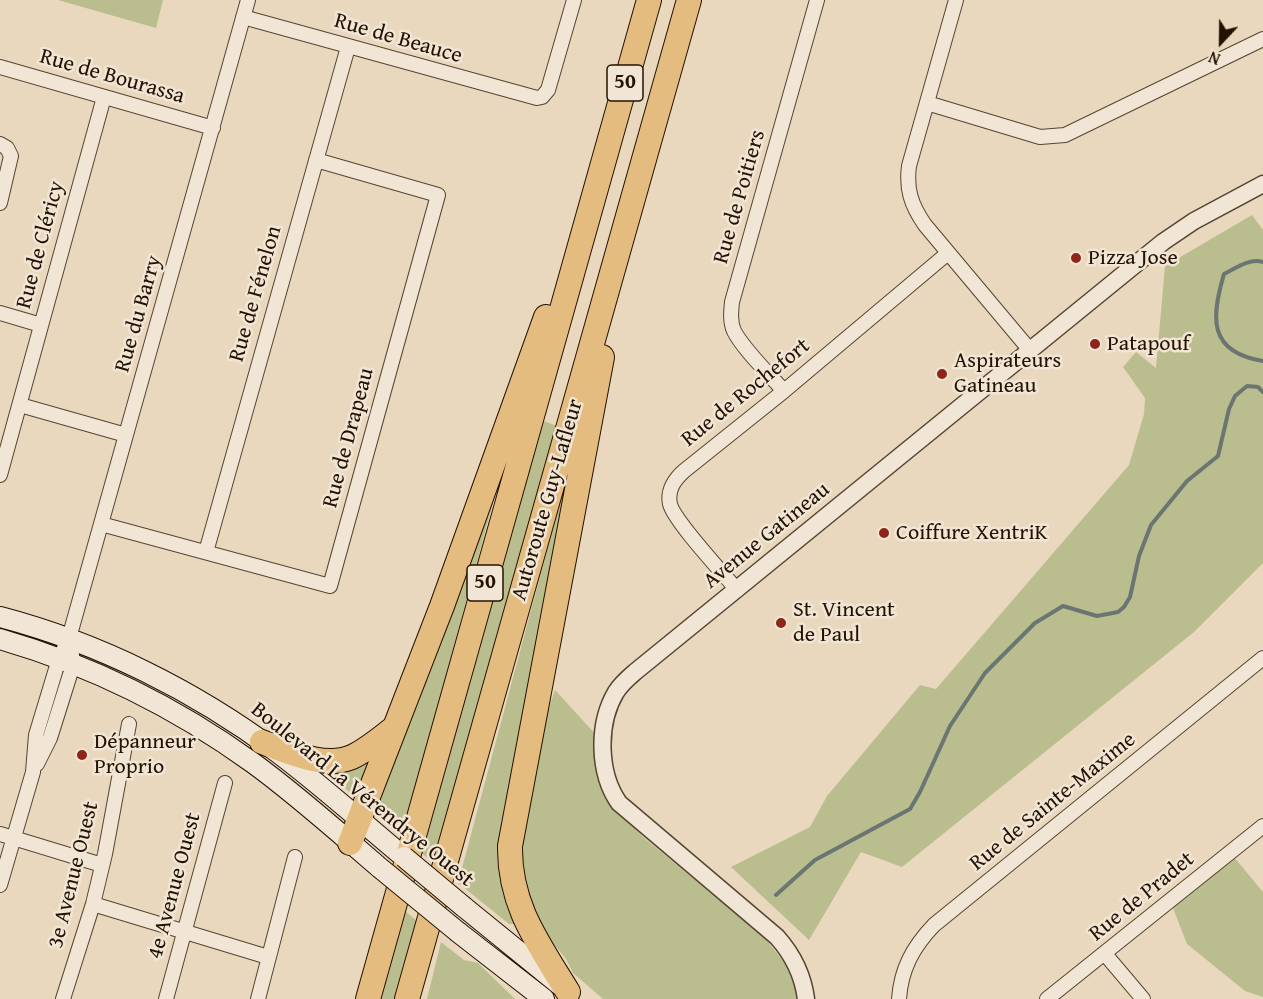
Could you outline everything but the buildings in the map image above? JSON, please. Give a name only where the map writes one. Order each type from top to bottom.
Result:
[{"type":"highway","name":"Autoroute Guy-Lafleur","points":[[368,999],[649,0]]},
{"type":"highway","name":"Autoroute Guy-Lafleur","points":[[407,999],[688,0]]},
{"type":"highway","points":[[350,843],[442,606],[512,408],[602,166]]},
{"type":"highway","points":[[572,995],[531,933],[522,913],[511,874],[510,846],[597,387],[620,243]]},
{"type":"highway","points":[[262,742],[320,760],[339,760],[354,756],[394,728]]},
{"type":"highway","points":[[413,999],[418,963]]},
{"type":"main road","name":"Boulevard La Vérendrye Ouest","points":[[0,617],[69,638],[160,680],[221,714],[308,777],[572,995]]},
{"type":"main road","name":"Boulevard La Vérendrye Ouest","points":[[0,639],[66,662],[139,694],[209,733],[279,783],[458,932],[544,999]]},
{"type":"street","name":"Rue du Barry","points":[[0,885],[33,772],[50,738],[69,638],[248,0]]},
{"type":"street","name":"Rue de Poitiers","points":[[784,391],[738,338],[731,321],[731,311],[817,0]]},
{"type":"street","points":[[956,0],[909,166],[908,190],[916,212],[1029,350]]},
{"type":"street","name":"Rue de Beauce","points":[[243,17],[530,97],[542,97],[548,90],[570,1]]},
{"type":"street","points":[[927,103],[1040,137],[1065,135],[1263,39]]},
{"type":"street","name":"Rue de Fénelon","points":[[206,552],[348,47]]},
{"type":"street","name":"Rue de Bourassa","points":[[0,67],[213,128]]},
{"type":"street","name":"Rue de Cléricy","points":[[0,475],[104,97]]},
{"type":"street","points":[[0,144],[7,148],[11,156],[0,203]]},
{"type":"street","name":"Rue de Drapeau","points":[[101,524],[330,586],[438,195],[316,160]]},
{"type":"street","name":"Avenue Gatineau","points":[[806,999],[795,962],[777,937],[619,803],[609,787],[603,753],[605,728],[616,693],[635,672],[1177,231],[1263,184]]},
{"type":"street","name":"Rue de Rochefort","points":[[737,590],[676,517],[670,501],[670,492],[677,477],[784,391],[948,253]]},
{"type":"street","points":[[0,313],[41,325]]},
{"type":"street","points":[[20,405],[126,435]]},
{"type":"street","name":"Rue de Sainte-Maxime","points":[[899,999],[905,967],[916,946],[934,925],[1263,658]]},
{"type":"street","name":"3e Avenue Ouest","points":[[63,999],[93,904],[129,724]]},
{"type":"street","name":"4e Avenue Ouest","points":[[166,999],[225,783]]},
{"type":"street","name":"Rue de Pradet","points":[[1047,999],[1263,826]]},
{"type":"street","points":[[0,834],[102,865]]},
{"type":"street","points":[[258,999],[296,857]]},
{"type":"street","points":[[93,904],[268,957]]},
{"type":"street","points":[[1105,954],[1143,999]]},
{"type":"green space","points":[[58,0],[163,0],[156,28]]},
{"type":"green space","points":[[1252,215],[1263,230],[1263,563],[1194,632],[902,867],[861,852],[809,940],[731,867],[810,827],[827,796],[920,685],[936,689],[1129,465],[1144,414],[1145,398],[1123,367],[1136,352],[1156,368],[1165,266]]},
{"type":"green space","points":[[541,420],[557,426],[434,863],[420,852]]},
{"type":"green space","points":[[579,431],[505,835],[519,924],[509,924],[458,883]]},
{"type":"green space","points":[[505,459],[402,836],[371,811]]},
{"type":"green space","points":[[555,690],[599,738],[624,818],[643,837],[765,938],[787,966],[797,999],[603,999],[573,973],[566,959],[547,936],[527,891],[520,840],[544,721]]},
{"type":"green space","points":[[375,749],[359,800],[315,763]]},
{"type":"green space","points":[[1234,857],[1263,892],[1263,997],[1245,991],[1187,944],[1173,908]]},
{"type":"green space","points":[[404,910],[418,922],[396,999],[379,999]]},
{"type":"green space","points":[[441,942],[464,960],[478,963],[515,999],[427,999]]},
{"type":"waterway","points":[[1263,262],[1248,262],[1224,274],[1216,318],[1218,331],[1223,341],[1232,350],[1263,361]]},
{"type":"waterway","points":[[776,895],[815,860],[910,809],[950,726],[985,673],[1035,623],[1063,606],[1097,616],[1118,612],[1124,607],[1130,597],[1139,556],[1151,525],[1187,481],[1218,456],[1229,409],[1235,396],[1247,386],[1258,387],[1263,392]]},
{"type":"place","name":"Pizza Jose","points":[[1076,258]]},
{"type":"place","name":"Patapouf","points":[[1095,344]]},
{"type":"place","name":"Aspirateurs Gatineau","points":[[942,374]]},
{"type":"place","name":"Coiffure XentriK","points":[[884,533]]},
{"type":"place","name":"St. Vincent de Paul","points":[[781,623]]},
{"type":"place","name":"Dépanneur Proprio","points":[[82,755]]}]
